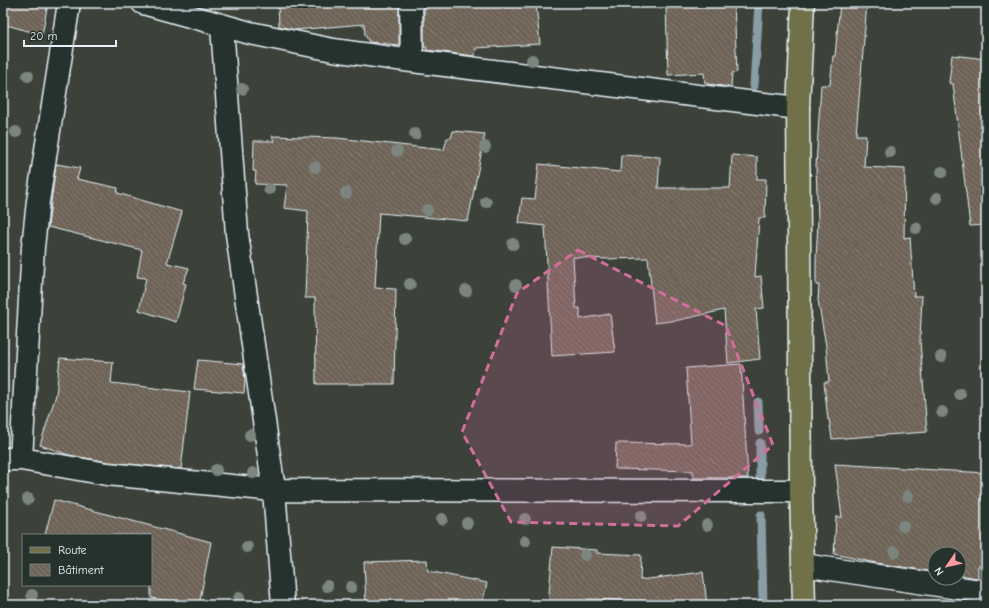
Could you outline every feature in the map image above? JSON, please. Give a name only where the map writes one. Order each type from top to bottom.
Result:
[{"type":"main road","points":[[802,3],[798,108],[801,491],[804,605]]},
{"type":"street","points":[[69,3],[38,201],[12,459],[107,474],[274,490],[801,491]]},
{"type":"street","points":[[411,3],[412,61]]},
{"type":"street","points":[[147,4],[250,33],[333,50],[798,108]]},
{"type":"street","points":[[222,26],[237,234],[274,490],[283,605]]},
{"type":"street","points":[[803,565],[986,592]]},
{"type":"highlighted area","points":[[578,250],[726,326],[773,445],[678,526],[511,522],[462,432],[517,293]]},
{"type":"building","points":[[3,3],[48,3],[42,35],[3,24]]},
{"type":"building","points":[[278,3],[399,3],[399,45],[369,42],[365,35],[364,24],[295,30],[279,26]]},
{"type":"building","points":[[424,3],[536,3],[540,44],[476,48],[475,56],[426,50],[427,47],[424,47]]},
{"type":"building","points":[[666,3],[734,3],[737,72],[732,73],[731,87],[705,83],[704,73],[668,75]]},
{"type":"building","points":[[840,3],[867,3],[856,135],[866,135],[864,167],[905,169],[904,238],[910,237],[914,296],[922,296],[920,341],[927,432],[832,439],[829,419],[828,420],[824,382],[829,382],[826,346],[818,300],[819,285],[816,285],[818,220],[816,166],[821,85],[830,85],[833,56],[835,56]]},
{"type":"building","points":[[952,55],[986,59],[986,225],[970,226],[953,84],[949,83]]},
{"type":"building","points":[[453,131],[485,134],[468,221],[379,213],[375,288],[396,289],[394,384],[316,384],[315,298],[305,298],[308,211],[284,208],[287,185],[255,184],[256,171],[253,171],[254,141],[274,141],[272,136],[337,138],[444,150],[447,138],[451,138]]},
{"type":"building","points":[[621,155],[660,157],[658,188],[730,188],[732,155],[757,157],[757,179],[766,179],[765,218],[759,218],[755,277],[761,276],[764,308],[756,309],[760,359],[728,363],[724,310],[679,320],[655,323],[648,258],[606,259],[573,257],[576,308],[580,308],[580,319],[610,314],[615,352],[552,356],[545,226],[519,223],[522,198],[535,199],[539,164],[620,172]]},
{"type":"building","points":[[56,164],[80,168],[77,179],[118,188],[117,193],[182,212],[167,263],[189,268],[183,283],[186,284],[176,322],[139,310],[146,278],[137,277],[142,250],[48,227]]},
{"type":"building","points":[[60,358],[113,362],[111,383],[190,392],[181,469],[108,462],[69,455],[40,445],[56,395]]},
{"type":"building","points":[[198,360],[243,364],[245,380],[244,393],[194,389]]},
{"type":"building","points":[[741,364],[748,478],[693,478],[693,471],[615,469],[616,443],[691,444],[686,368]]},
{"type":"building","points":[[835,464],[986,473],[986,567],[978,566],[978,578],[967,576],[967,546],[927,546],[927,571],[876,563],[834,554],[836,517],[842,517]]},
{"type":"building","points":[[54,500],[211,542],[199,605],[151,598],[152,534],[45,534]]},
{"type":"building","points":[[553,547],[597,550],[597,553],[641,555],[640,580],[703,572],[707,605],[652,605],[651,601],[588,599],[588,605],[548,605]]},
{"type":"building","points":[[427,560],[428,571],[487,583],[482,605],[366,605],[364,562]]},
{"type":"waterway","points":[[754,86],[759,3]]},
{"type":"waterway","points":[[758,402],[759,431]]},
{"type":"waterway","points":[[760,443],[760,482]]},
{"type":"waterway","points":[[761,515],[763,605]]}]
